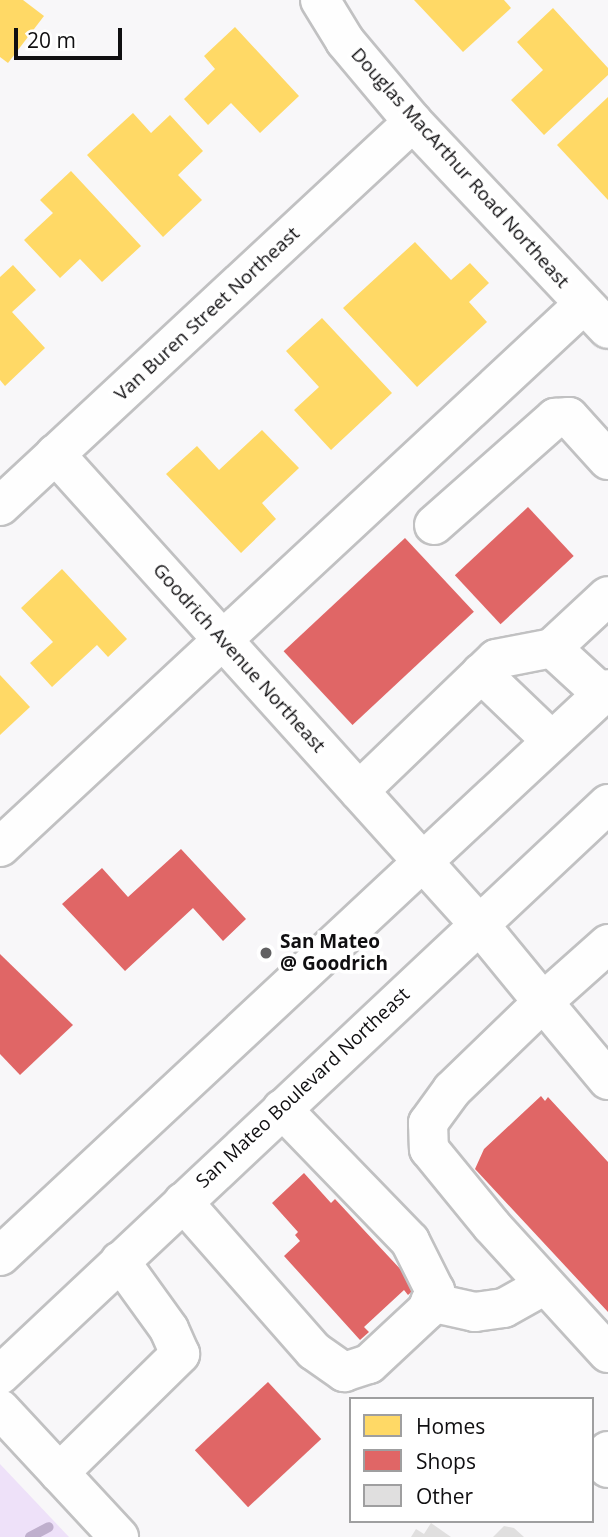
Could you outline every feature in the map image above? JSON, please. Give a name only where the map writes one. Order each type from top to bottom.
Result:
[{"type":"street","name":"Douglas MacArthur Road Northeast","points":[[320,0],[345,41],[413,122],[596,317]]},
{"type":"street","name":"Van Buren Street Northeast","points":[[0,506],[413,122]]},
{"type":"street","points":[[0,847],[222,639],[596,317]]},
{"type":"street","points":[[434,525],[555,418],[569,418],[608,460]]},
{"type":"street","name":"Goodrich Avenue Northeast","points":[[55,454],[478,923],[608,1080]]},
{"type":"street","points":[[359,791],[496,659],[552,648],[608,596]]},
{"type":"street","points":[[0,1256],[605,691],[552,648]]},
{"type":"street","points":[[481,673],[552,741]]},
{"type":"street","name":"San Mateo Boulevard Northeast","points":[[0,1375],[478,923],[608,804]]},
{"type":"street","points":[[608,944],[452,1090],[428,1123],[429,1149],[545,1285],[608,1353]]},
{"type":"street","points":[[183,1202],[314,1351],[344,1372],[369,1364],[430,1302],[435,1291],[410,1241],[282,1109]]},
{"type":"street","points":[[59,1473],[180,1354],[169,1329],[121,1261]]},
{"type":"street","points":[[430,1302],[475,1312],[504,1308],[545,1285]]},
{"type":"street","points":[[0,1409],[119,1537]]},
{"type":"street","points":[[608,1451],[608,1468]]},
{"type":"shaded area","points":[[0,1464],[69,1537],[0,1537]]},
{"type":"building: Homes","points":[[0,0],[23,0],[44,16],[8,63],[0,57]]},
{"type":"building: Homes","points":[[414,0],[504,0],[511,8],[463,52]]},
{"type":"building: Homes","points":[[553,8],[608,68],[608,75],[544,135],[511,100],[543,70],[517,42]]},
{"type":"building: Homes","points":[[235,27],[299,96],[260,133],[231,103],[208,125],[184,99],[215,69],[204,56]]},
{"type":"building: Homes","points":[[608,97],[608,200],[557,145]]},
{"type":"building: Homes","points":[[133,113],[151,133],[170,115],[203,151],[178,175],[202,200],[163,237],[87,155]]},
{"type":"building: Homes","points":[[71,171],[141,246],[102,282],[80,259],[60,278],[24,240],[53,213],[40,200]]},
{"type":"building: Homes","points":[[415,242],[451,280],[470,263],[489,283],[469,302],[487,322],[417,387],[343,308]]},
{"type":"building: Homes","points":[[13,265],[36,290],[12,312],[45,348],[5,386],[0,380],[0,277]]},
{"type":"building: Homes","points":[[322,318],[392,393],[331,450],[294,410],[319,387],[286,351]]},
{"type":"building: Homes","points":[[262,430],[299,468],[262,503],[276,519],[241,553],[166,474],[197,446],[219,470]]},
{"type":"building: Homes","points":[[62,569],[127,639],[108,657],[97,645],[52,687],[30,663],[53,642],[21,608]]},
{"type":"building: Homes","points":[[0,675],[30,707],[0,735]]},
{"type":"building: Shops","points":[[528,507],[574,556],[501,624],[455,575]]},
{"type":"building: Shops","points":[[405,538],[474,612],[352,725],[284,651]]},
{"type":"building: Shops","points":[[181,849],[246,919],[223,941],[193,908],[125,971],[62,904],[102,868],[128,897]]},
{"type":"building: Shops","points":[[0,954],[73,1025],[20,1075],[0,1054]]},
{"type":"building: Shops","points":[[541,1096],[545,1101],[548,1097],[608,1162],[608,1312],[475,1169],[484,1149]]},
{"type":"building: Shops","points":[[304,1173],[331,1203],[335,1199],[417,1287],[408,1295],[404,1290],[364,1327],[369,1332],[360,1340],[284,1256],[300,1241],[295,1235],[298,1232],[272,1203]]},
{"type":"building: Shops","points":[[268,1382],[321,1439],[248,1507],[195,1450]]},
{"type":"building: Other","points":[[431,1523],[451,1537],[411,1537],[416,1529],[424,1534]]},
{"type":"building: Other","points":[[504,1526],[514,1528],[524,1537],[493,1537]]},
{"type":"waterway","points":[[30,1537],[49,1527]]},
{"type":"place","name":"San Mateo @ Goodrich","points":[[266,953]]}]
